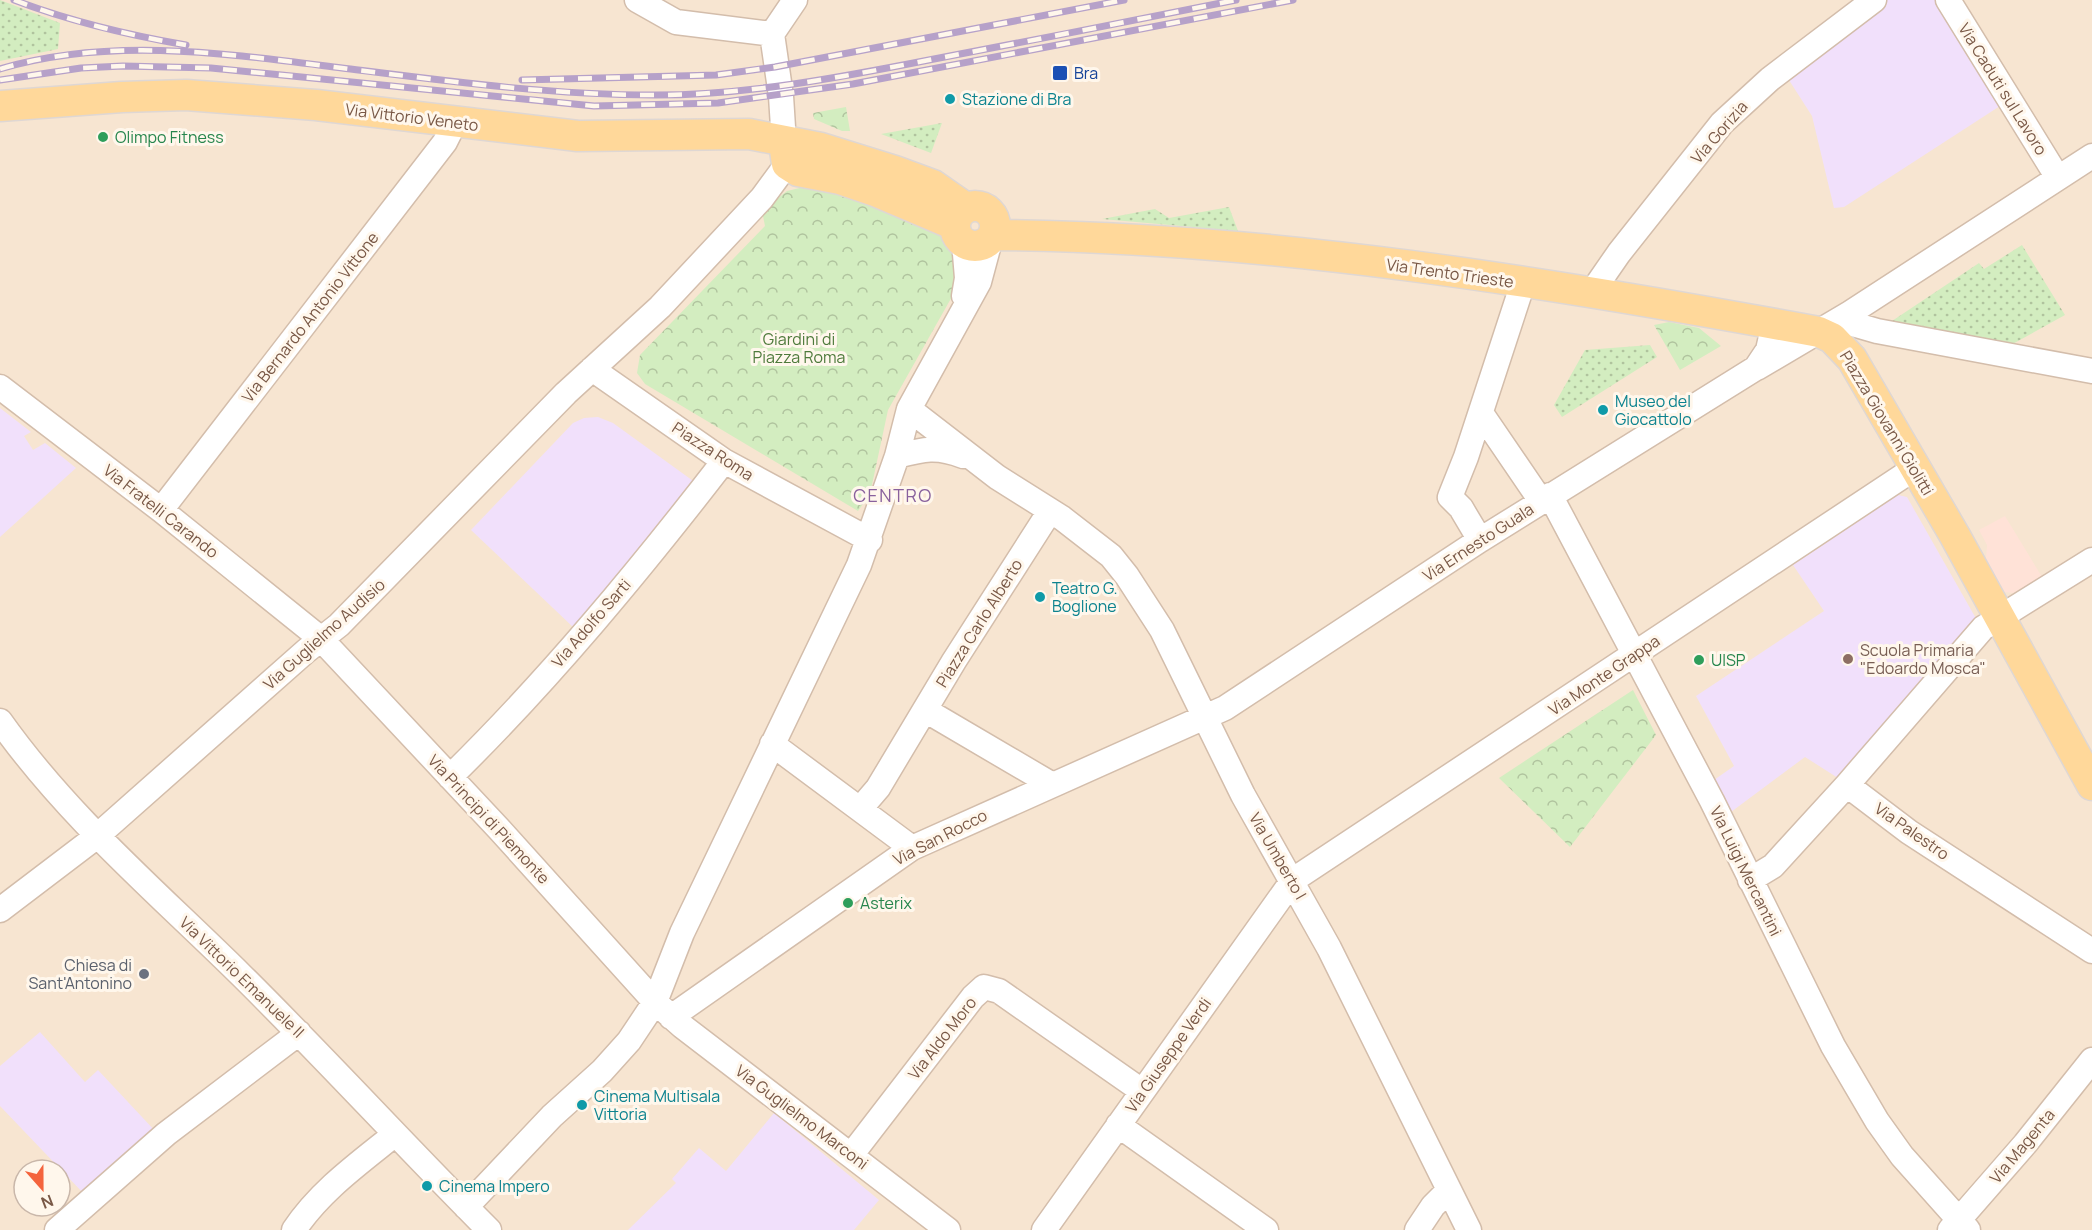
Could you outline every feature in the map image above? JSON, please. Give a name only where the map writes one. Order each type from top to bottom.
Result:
[{"type":"main road","name":"Via Vittorio Veneto","points":[[0,106],[186,95],[245,98],[587,136],[748,134],[785,154]]},
{"type":"main road","name":"Via Vittorio Veneto","points":[[0,116],[39,103]]},
{"type":"main road","points":[[821,148],[933,185],[977,227],[840,179],[798,171],[785,154],[821,148]]},
{"type":"main road","name":"Via Trento Trieste","points":[[977,227],[1078,237],[1280,251],[1592,292],[1774,324],[1829,326]]},
{"type":"main road","name":"Piazza Giovanni Giolitti","points":[[1829,326],[1832,338],[1852,359],[2001,617],[2092,785]]},
{"type":"street","points":[[637,0],[676,22],[772,34]]},
{"type":"street","points":[[592,369],[660,307],[762,198],[785,154],[781,96],[772,34],[795,0]]},
{"type":"street","name":"Via Gorizia","points":[[1592,292],[1619,253],[1722,123],[1770,79],[1874,0]]},
{"type":"street","name":"Via Caduti sul Lavoro","points":[[1948,0],[2058,178]]},
{"type":"street","points":[[781,96],[799,129],[821,148]]},
{"type":"street","name":"Via Bernardo Antonio Vittone","points":[[161,510],[445,142],[454,122]]},
{"type":"street","points":[[1829,326],[2092,156]]},
{"type":"street","points":[[466,1207],[552,1116],[663,1010],[682,933],[870,540],[897,456],[909,409],[979,282],[977,227]]},
{"type":"street","points":[[1480,540],[1461,508],[1450,497],[1481,413],[1523,283]]},
{"type":"street","points":[[1756,368],[1768,350],[1774,324]]},
{"type":"street","points":[[1829,326],[1877,331],[2092,371]]},
{"type":"street","name":"Via Ernesto Guala","points":[[1214,713],[1546,498],[1756,368],[1829,326]]},
{"type":"street","name":"Piazza Roma","points":[[592,369],[724,461],[870,540]]},
{"type":"street","name":"Via Guglielmo Audisio","points":[[0,910],[96,837],[320,638],[339,625],[459,501],[592,369]]},
{"type":"street","name":"Via Fratelli Carando","points":[[0,387],[161,510],[320,638]]},
{"type":"street","points":[[909,409],[976,462],[1050,511]]},
{"type":"street","name":"Via Luigi Mercantini","points":[[1481,413],[1546,498],[1635,654],[1802,986],[1854,1083],[1902,1156],[1958,1227]]},
{"type":"street","points":[[897,456],[928,449],[944,449],[976,462]]},
{"type":"street","name":"Via Adolfo Sarti","points":[[450,777],[511,714],[578,639],[653,552],[724,461]]},
{"type":"street","name":"Via Monte Grappa","points":[[1293,880],[1915,468]]},
{"type":"street","name":"Piazza Carlo Alberto","points":[[860,809],[878,788],[1050,511]]},
{"type":"street","name":"Via Umberto I","points":[[1050,511],[1111,556],[1127,576],[1214,713],[1243,795],[1293,880],[1329,948],[1469,1230]]},
{"type":"street","points":[[1750,880],[1773,866],[1848,784],[1983,627],[2092,560]]},
{"type":"street","name":"Via Principi di Piemonte","points":[[320,638],[663,1010]]},
{"type":"street","points":[[925,710],[1051,784]]},
{"type":"street","name":"Via San Rocco","points":[[663,1010],[912,848],[1214,713]]},
{"type":"street","name":"Via Vittorio Emanuele II","points":[[0,721],[96,837],[299,1033],[394,1135],[489,1230]]},
{"type":"street","points":[[772,744],[912,848]]},
{"type":"street","name":"Via Palestro","points":[[1848,784],[1909,832],[2092,951]]},
{"type":"street","name":"Via Giuseppe Verdi","points":[[1044,1230],[1293,880]]},
{"type":"street","name":"Via Aldo Moro","points":[[852,1154],[973,997],[984,987],[999,991],[1142,1091]]},
{"type":"street","name":"Via Guglielmo Marconi","points":[[663,1010],[948,1230]]},
{"type":"street","points":[[57,1230],[166,1134],[299,1033]]},
{"type":"street","name":"Via Magenta","points":[[1958,1227],[2092,1060]]},
{"type":"street","points":[[1119,1125],[1266,1230]]},
{"type":"street","points":[[294,1230],[307,1211],[334,1183],[394,1135]]},
{"type":"street","points":[[1417,1230],[1433,1206],[1448,1191]]},
{"type":"shaded area","points":[[0,0],[2092,0],[2092,1230],[0,1230]]},
{"type":"shaded area","points":[[1887,0],[1935,0],[2000,106],[1844,207],[1834,208],[1812,116],[1787,77]]},
{"type":"shaded area","points":[[0,408],[31,432],[24,436],[33,450],[45,443],[76,468],[0,537]]},
{"type":"shaded area","points":[[598,417],[613,423],[696,483],[573,627],[471,530],[573,423],[584,418]]},
{"type":"shaded area","name":"Scuola Primaria \"Edoardo Mosca\"","points":[[1898,495],[1907,497],[1978,622],[1838,778],[1805,757],[1731,812],[1714,780],[1734,766],[1696,696],[1824,611],[1793,565]]},
{"type":"shaded area","points":[[2005,516],[2042,577],[2013,593],[2004,592],[1986,559],[1987,545],[1979,530]]},
{"type":"shaded area","points":[[40,1032],[85,1082],[98,1070],[157,1133],[86,1196],[72,1181],[72,1158],[50,1158],[0,1106],[0,1066]]},
{"type":"shaded area","points":[[774,1113],[879,1200],[854,1230],[628,1230],[676,1183],[672,1179],[699,1148],[726,1171]]},
{"type":"green space","points":[[0,0],[60,23],[58,49],[0,61]]},
{"type":"green space","points":[[846,107],[850,131],[842,131],[814,119],[813,113]]},
{"type":"green space","points":[[942,123],[931,153],[881,134]]},
{"type":"green space","name":"Giardini di Piazza Roma","points":[[812,185],[829,186],[945,236],[958,260],[958,286],[888,410],[870,494],[858,511],[645,384],[637,373],[640,355],[765,226],[762,211],[787,191]]},
{"type":"green space","points":[[1229,207],[1238,231],[1102,219],[1155,209],[1169,218]]},
{"type":"green space","points":[[2022,245],[2065,315],[2009,346],[1889,323],[1979,263],[1984,269]]},
{"type":"green space","points":[[1669,322],[1699,328],[1721,346],[1680,370],[1654,325]]},
{"type":"green space","points":[[1650,345],[1657,357],[1562,417],[1554,405],[1585,350]]},
{"type":"green space","points":[[1633,690],[1656,735],[1570,847],[1499,778]]},
{"type":"railway","points":[[14,0],[99,27],[186,45]]},
{"type":"railway","points":[[522,80],[716,75],[775,67],[1124,0]]},
{"type":"railway","points":[[0,69],[42,59],[85,53],[127,50],[171,51],[214,53],[537,90],[576,93],[690,94],[725,92],[830,78],[1236,0]]},
{"type":"railway","points":[[0,80],[81,68],[123,66],[211,68],[594,106],[718,103],[853,84],[1293,0]]},
{"type":"place","name":"Bra","points":[[1060,73]]},
{"type":"place","name":"Stazione di Bra","points":[[950,99]]},
{"type":"place","name":"Olimpo Fitness","points":[[103,137]]},
{"type":"place","name":"Museo del Giocattolo","points":[[1603,410]]},
{"type":"place","name":"Teatro G. Boglione","points":[[1040,597]]},
{"type":"place","name":"Scuola Primaria \"Edoardo Mosca\"","points":[[1848,659]]},
{"type":"place","name":"UISP","points":[[1699,660]]},
{"type":"place","name":"Asterix","points":[[848,903]]},
{"type":"place","name":"Chiesa di Sant'Antonino","points":[[144,974]]},
{"type":"place","name":"Cinema Multisala Vittoria","points":[[582,1105]]},
{"type":"place","name":"Cinema Impero","points":[[427,1186]]},
{"type":"district","name":"CENTRO","points":[[893,495]]}]
